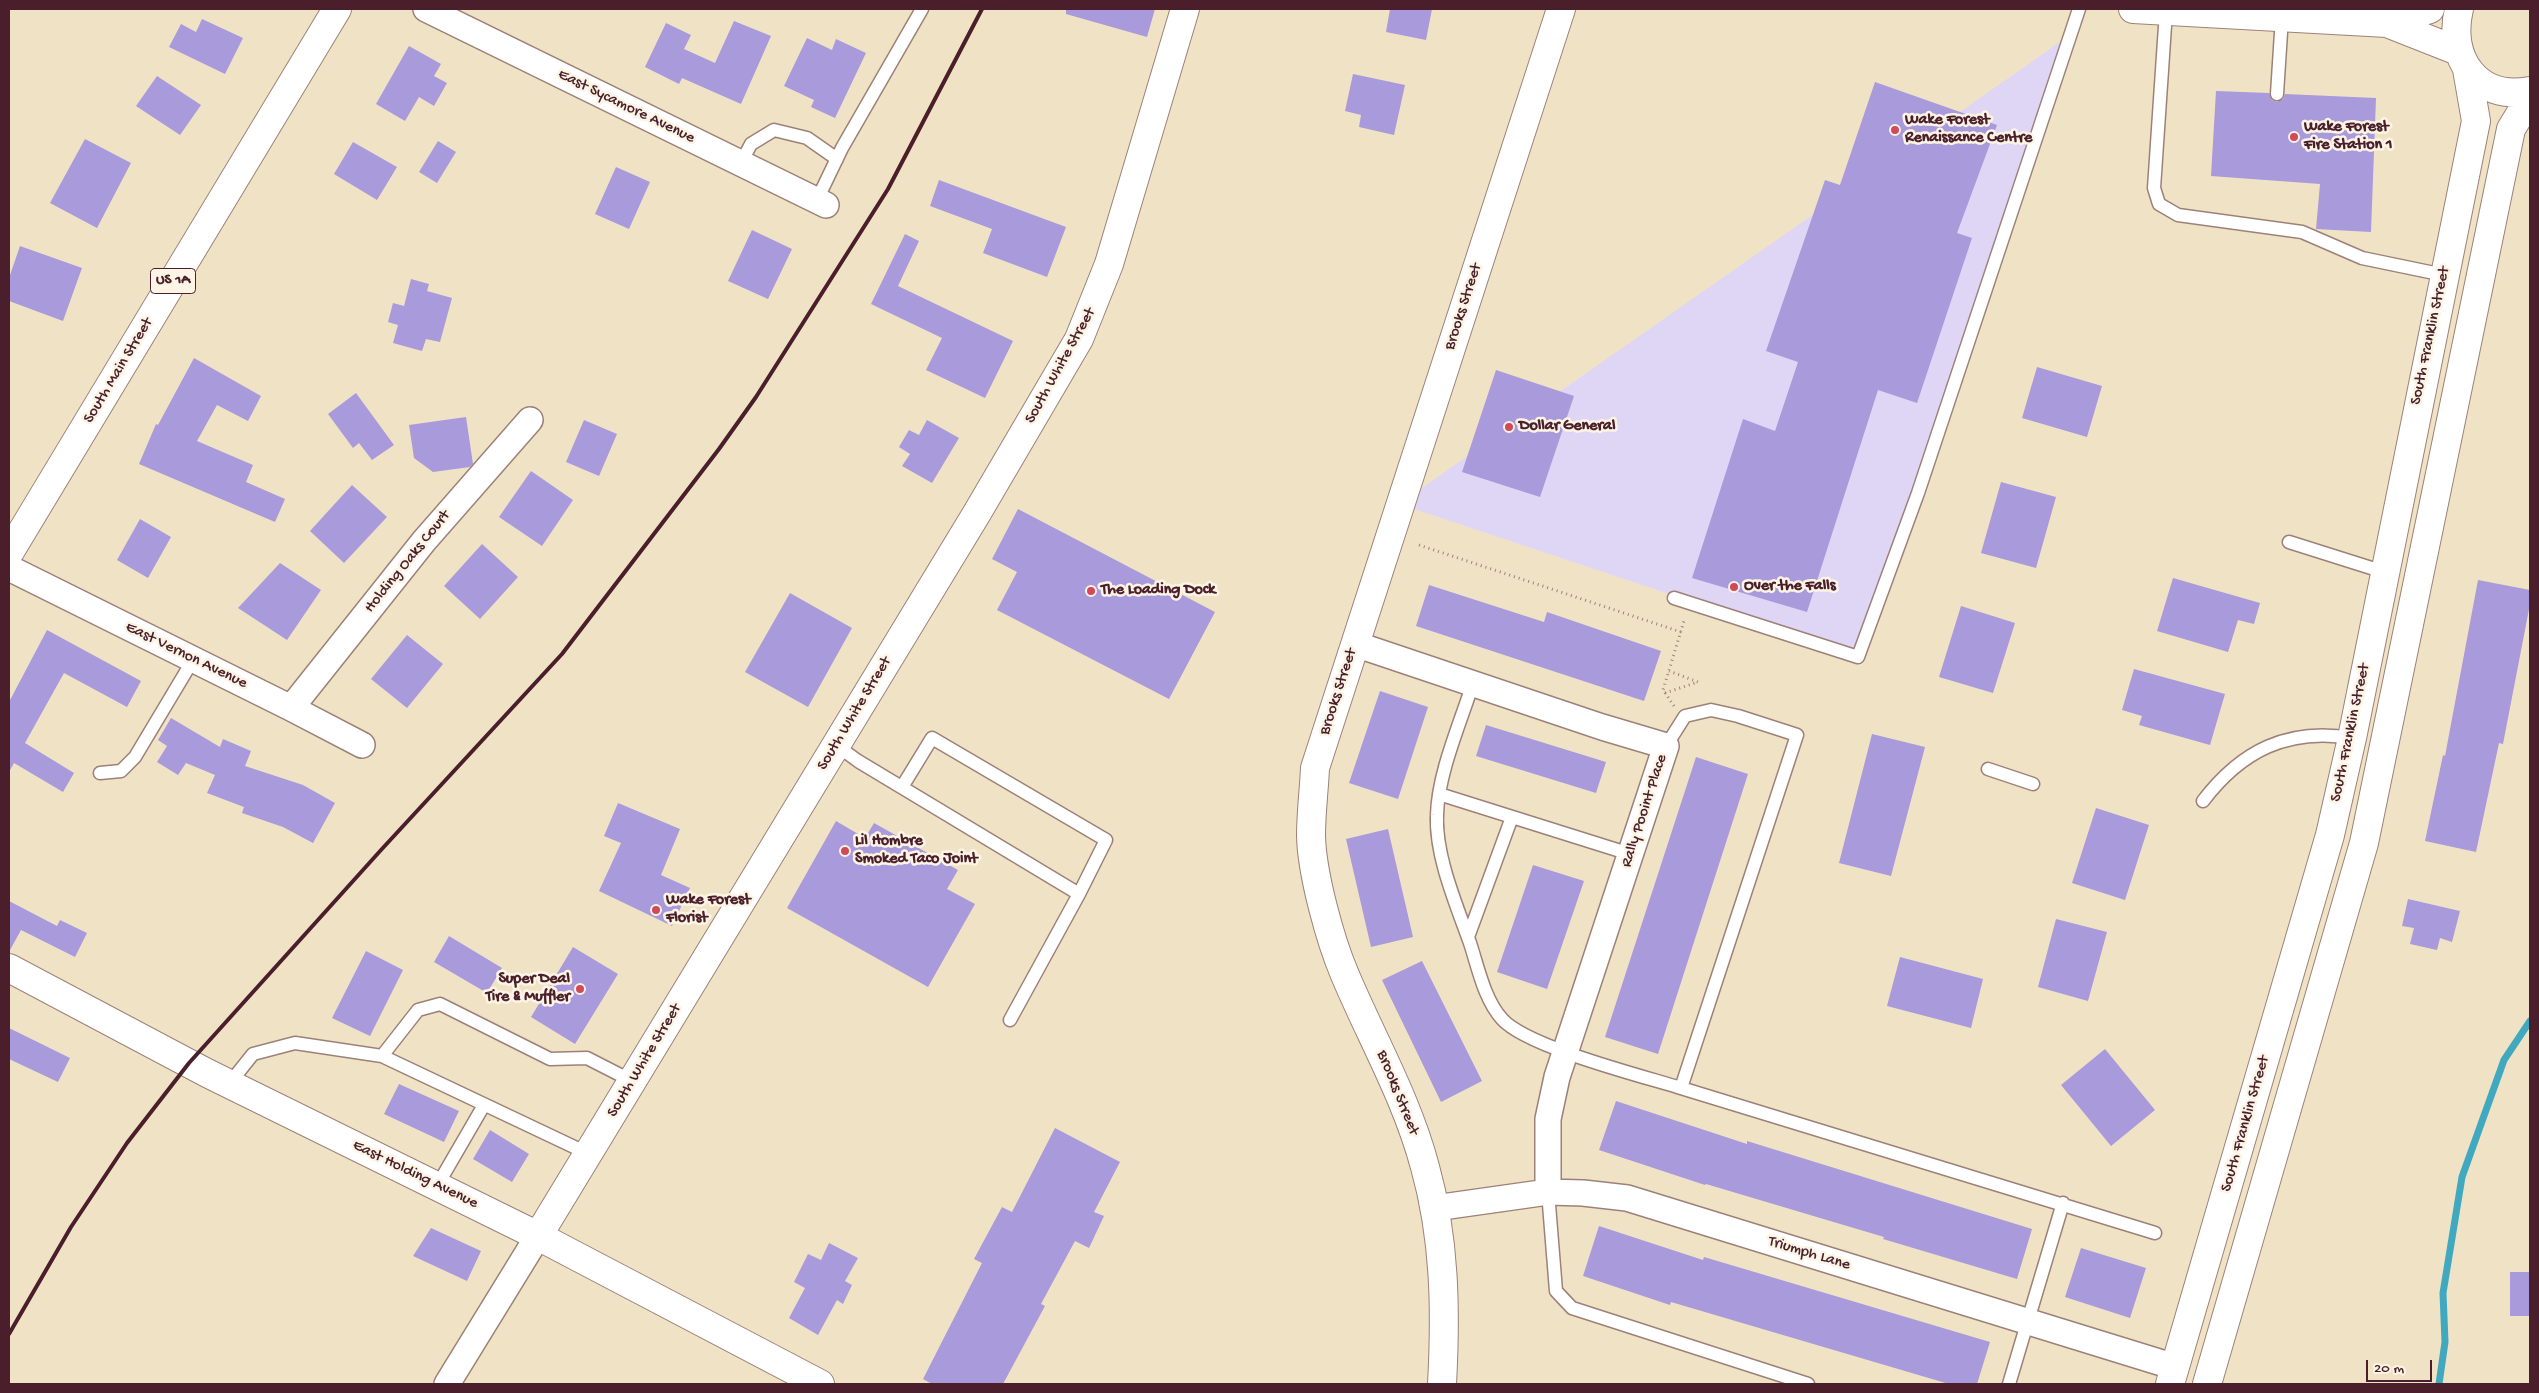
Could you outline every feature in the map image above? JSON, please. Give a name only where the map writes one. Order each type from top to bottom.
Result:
[{"type":"street","name":"South Main Street","points":[[9,553],[337,9]]},
{"type":"street","name":"East Sycamore Avenue","points":[[426,9],[821,203]]},
{"type":"street","name":"South White Street","points":[[446,1384],[589,1154],[1079,339],[1109,264],[1185,9]]},
{"type":"street","name":"Brooks Street","points":[[1442,1384],[1443,1270],[1435,1208],[1425,1166],[1402,1096],[1344,973],[1323,906],[1311,837],[1315,768],[1561,9]]},
{"type":"street","points":[[2133,9],[2387,23],[2430,9]]},
{"type":"street","name":"South Franklin Street","points":[[2173,1376],[2325,852],[2352,738],[2476,121],[2455,30],[2459,9]]},
{"type":"street","points":[[2387,23],[2462,60],[2482,83],[2500,92],[2518,94],[2530,91]]},
{"type":"street","points":[[2207,1384],[2364,843],[2511,129],[2530,98]]},
{"type":"street","name":"Holding Oaks Court","points":[[291,708],[424,541],[530,420]]},
{"type":"street","name":"East Vernon Avenue","points":[[9,568],[362,745]]},
{"type":"street","name":"Rally Pooint Place","points":[[1354,644],[1666,746],[1564,1051],[1548,1120],[1548,1192]]},
{"type":"street","name":"East Holding Avenue","points":[[9,968],[230,1084],[538,1236],[820,1384]]},
{"type":"street","name":"Triumph Lane","points":[[1435,1208],[1548,1192],[1583,1193],[1627,1198],[2028,1323],[2173,1376]]},
{"type":"lane","points":[[821,203],[837,159],[922,9]]},
{"type":"lane","points":[[1674,598],[1858,657],[1918,493],[2079,9]]},
{"type":"lane","points":[[2166,11],[2154,188],[2159,204],[2178,215],[2302,232],[2362,258],[2444,276]]},
{"type":"lane","points":[[2277,94],[2282,17]]},
{"type":"lane","points":[[740,163],[751,144],[774,130],[807,138],[837,159]]},
{"type":"lane","points":[[2288,542],[2384,572]]},
{"type":"lane","points":[[100,773],[120,771],[135,757],[193,660]]},
{"type":"lane","points":[[1473,683],[1439,794],[1436,816],[1445,873],[1487,994],[1502,1020],[1529,1037],[1564,1051],[2064,1203],[2155,1233]]},
{"type":"lane","points":[[1666,746],[1685,716],[1711,710],[1738,716],[1797,735],[1681,1088]]},
{"type":"lane","points":[[2203,801],[2219,780],[2244,758],[2282,740],[2332,735],[2352,738]]},
{"type":"lane","points":[[902,787],[932,738],[1106,840],[1079,894],[1010,1020]]},
{"type":"lane","points":[[836,744],[858,761],[1079,894]]},
{"type":"lane","points":[[1988,769],[2033,784]]},
{"type":"lane","points":[[1439,794],[1630,854]]},
{"type":"lane","points":[[1468,937],[1512,817]]},
{"type":"lane","points":[[382,1056],[418,1010],[440,1004],[550,1059],[587,1058],[632,1081]]},
{"type":"lane","points":[[230,1084],[253,1054],[295,1043],[382,1056],[589,1154]]},
{"type":"lane","points":[[437,1186],[484,1105]]},
{"type":"lane","points":[[1548,1192],[1556,1291],[1572,1308],[1808,1384]]},
{"type":"lane","points":[[2009,1384],[2064,1203]]},
{"type":"path","points":[[1419,545],[1681,632]]},
{"type":"path","points":[[1676,709],[1663,690],[1684,621]]},
{"type":"path","points":[[1665,693],[1698,682],[1668,671]]},
{"type":"shaded area","points":[[2070,35],[1858,657],[1399,504]]},
{"type":"building","points":[[1066,9],[1155,9],[1147,37],[1066,14]]},
{"type":"building","points":[[1390,9],[1432,9],[1426,40],[1386,32]]},
{"type":"building","points":[[202,19],[243,38],[225,74],[169,47],[181,24],[196,32]]},
{"type":"building","points":[[734,21],[771,36],[741,104],[682,78],[679,84],[645,67],[666,23],[691,35],[684,49],[715,63]]},
{"type":"building","points":[[807,38],[832,50],[836,39],[866,53],[835,118],[811,107],[814,100],[784,86]]},
{"type":"building","points":[[409,46],[441,64],[434,76],[447,83],[434,106],[419,97],[405,121],[376,104]]},
{"type":"building","points":[[1353,74],[1405,85],[1394,135],[1359,127],[1361,115],[1345,111]]},
{"type":"building","points":[[157,76],[201,105],[180,135],[136,106]]},
{"type":"building","points":[[1875,82],[1997,125],[1957,233],[1972,238],[1917,403],[1878,390],[1807,612],[1692,578],[1743,419],[1775,431],[1798,362],[1766,351],[1825,180],[1840,185]]},
{"type":"building","name":"Wake Forest Fire Station 1","points":[[2216,91],[2269,93],[2272,100],[2277,102],[2283,99],[2285,94],[2376,98],[2371,232],[2316,229],[2320,184],[2211,176]]},
{"type":"building","points":[[85,139],[131,163],[97,228],[50,203]]},
{"type":"building","points":[[438,141],[456,152],[437,183],[419,172]]},
{"type":"building","points":[[353,142],[397,167],[377,200],[334,174]]},
{"type":"building","points":[[616,167],[650,182],[629,229],[595,214]]},
{"type":"building","points":[[939,180],[1066,227],[1047,277],[983,253],[992,229],[930,206]]},
{"type":"building","points":[[752,230],[792,249],[768,299],[728,281]]},
{"type":"building","points":[[905,234],[919,241],[898,286],[1013,341],[985,398],[926,370],[942,338],[871,304]]},
{"type":"building","points":[[20,246],[82,268],[63,321],[9,301],[9,278]]},
{"type":"building","points":[[411,279],[429,284],[427,291],[452,298],[440,342],[426,339],[422,351],[393,343],[398,325],[388,322],[393,303],[404,306]]},
{"type":"building","points":[[194,358],[261,396],[248,421],[217,405],[197,441],[253,465],[246,482],[285,499],[275,522],[139,464],[156,424],[158,425]]},
{"type":"building","points":[[2037,367],[2102,386],[2087,437],[2022,418]]},
{"type":"building","points":[[1496,370],[1574,396],[1540,497],[1462,472]]},
{"type":"building","points":[[356,393],[394,445],[372,460],[359,443],[353,448],[328,414]]},
{"type":"building","points":[[466,417],[473,464],[470,467],[433,472],[414,458],[409,425]]},
{"type":"building","points":[[584,420],[617,434],[599,476],[566,462]]},
{"type":"building","points":[[927,420],[959,438],[932,483],[902,466],[910,454],[899,447],[909,430],[919,435]]},
{"type":"building","points":[[531,471],[573,500],[542,546],[499,517]]},
{"type":"building","points":[[2001,482],[2056,497],[2036,568],[1981,553]]},
{"type":"building","points":[[352,485],[387,517],[344,563],[310,531]]},
{"type":"building","name":"The Loading Dock","points":[[1018,509],[1215,612],[1169,699],[997,610],[1017,572],[992,559]]},
{"type":"building","points":[[140,519],[171,537],[148,578],[117,560]]},
{"type":"building","points":[[482,544],[518,577],[480,619],[444,586]]},
{"type":"building","points":[[280,563],[321,590],[287,640],[238,608]]},
{"type":"building","points":[[2173,578],[2260,603],[2254,624],[2238,620],[2228,652],[2157,631]]},
{"type":"building","points":[[2478,580],[2530,590],[2530,604],[2503,744],[2499,743],[2476,852],[2425,841],[2443,755],[2445,756]]},
{"type":"building","points":[[1429,585],[1544,622],[1547,612],[1661,651],[1644,701],[1416,626]]},
{"type":"building","points":[[790,593],[852,628],[808,707],[745,672]]},
{"type":"building","points":[[1961,606],[2015,623],[1993,693],[1939,677]]},
{"type":"building","points":[[47,630],[141,681],[127,707],[64,673],[25,743],[74,773],[63,792],[14,763],[9,772],[9,702]]},
{"type":"building","points":[[407,635],[443,664],[407,708],[371,679]]},
{"type":"building","points":[[2134,669],[2225,694],[2210,745],[2139,725],[2142,716],[2122,710]]},
{"type":"building","points":[[1380,691],[1428,707],[1398,799],[1349,783]]},
{"type":"building","points":[[171,718],[220,747],[223,739],[251,751],[245,766],[303,785],[335,803],[313,843],[283,827],[242,813],[244,807],[207,793],[215,775],[186,763],[178,775],[157,762],[167,746],[158,740]]},
{"type":"building","points":[[1486,725],[1606,762],[1596,793],[1476,756]]},
{"type":"building","points":[[1872,734],[1925,747],[1891,876],[1839,863]]},
{"type":"building","points":[[1696,757],[1748,774],[1658,1054],[1605,1037]]},
{"type":"building","points":[[618,803],[680,829],[661,875],[690,888],[672,926],[599,891],[621,843],[604,836]]},
{"type":"building","points":[[2096,808],[2149,825],[2125,900],[2072,883]]},
{"type":"building","points":[[836,821],[865,838],[874,823],[958,870],[947,889],[975,904],[928,987],[787,908]]},
{"type":"building","points":[[1388,829],[1413,937],[1371,947],[1346,839]]},
{"type":"building","points":[[1533,865],[1584,881],[1547,989],[1497,972]]},
{"type":"building","points":[[2408,899],[2460,911],[2452,942],[2440,938],[2437,950],[2410,944],[2414,928],[2402,926]]},
{"type":"building","points":[[9,901],[57,926],[60,920],[87,933],[75,957],[21,930],[9,952]]},
{"type":"building","points":[[2056,919],[2107,932],[2088,1001],[2038,987]]},
{"type":"building","points":[[449,936],[502,968],[487,993],[434,962]]},
{"type":"building","points":[[573,947],[618,974],[575,1044],[531,1017]]},
{"type":"building","points":[[366,951],[403,970],[370,1036],[332,1018]]},
{"type":"building","points":[[1900,957],[1983,979],[1971,1028],[1887,1006]]},
{"type":"building","points":[[1422,961],[1482,1081],[1441,1102],[1382,980]]},
{"type":"building","points":[[9,1028],[70,1058],[58,1082],[9,1059]]},
{"type":"building","points":[[2105,1049],[2155,1110],[2111,1146],[2061,1085]]},
{"type":"building","points":[[399,1084],[459,1111],[444,1142],[384,1114]]},
{"type":"building","points":[[1616,1101],[1747,1144],[1747,1141],[2032,1229],[2017,1279],[1883,1239],[1884,1237],[1705,1185],[1599,1150]]},
{"type":"building","points":[[1055,1128],[1120,1162],[1094,1212],[1104,1216],[1089,1248],[1075,1241],[1041,1304],[1045,1306],[1003,1384],[932,1384],[923,1379],[982,1263],[974,1259],[1002,1207],[1012,1212]]},
{"type":"building","points":[[490,1130],[529,1154],[512,1182],[473,1159]]},
{"type":"building","points":[[1599,1226],[1703,1260],[1704,1257],[1990,1342],[1977,1384],[1949,1384],[1671,1302],[1670,1305],[1583,1276]]},
{"type":"building","points":[[431,1228],[481,1251],[467,1281],[413,1256]]},
{"type":"building","points":[[829,1243],[858,1258],[845,1281],[852,1285],[843,1304],[837,1300],[818,1335],[789,1318],[805,1288],[794,1282],[808,1254],[821,1260]]},
{"type":"building","points":[[2081,1248],[2146,1268],[2130,1318],[2065,1297]]},
{"type":"building","points":[[2510,1272],[2530,1272],[2530,1316],[2510,1316]]},
{"type":"waterway","points":[[2439,1384],[2445,1342],[2443,1293],[2462,1177],[2504,1060],[2530,1021]]},
{"type":"railway","points":[[9,1334],[71,1227],[127,1143],[189,1063],[381,850],[562,654],[719,449],[756,397],[888,189],[982,9]]},
{"type":"place","name":"Wake Forest Renaissance Centre","points":[[1895,130]]},
{"type":"place","name":"Wake Forest Fire Station 1","points":[[2294,137]]},
{"type":"place","name":"Dollar General","points":[[1509,427]]},
{"type":"place","name":"Over the Falls","points":[[1734,587]]},
{"type":"place","name":"The Loading Dock","points":[[1091,591]]},
{"type":"place","name":"Lil Hombre Smoked Taco Joint","points":[[845,851]]},
{"type":"place","name":"Wake Forest Florist","points":[[656,910]]},
{"type":"place","name":"Super Deal Tire & Muffler","points":[[580,989]]}]
